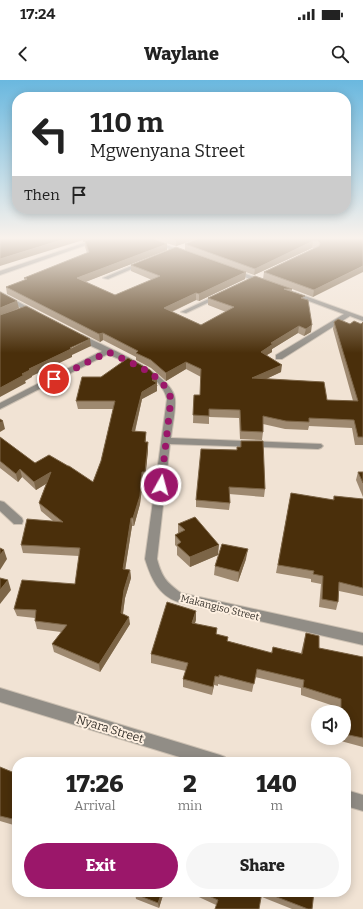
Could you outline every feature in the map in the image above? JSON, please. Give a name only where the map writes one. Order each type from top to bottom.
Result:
[{"type":"street","points":[[106,278],[112,276]]},
{"type":"street","points":[[245,276],[268,284]]},
{"type":"street","points":[[247,282],[261,276]]},
{"type":"street","points":[[283,290],[363,319]]},
{"type":"street","points":[[184,312],[226,292]]},
{"type":"street","points":[[0,294],[23,310],[40,316]]},
{"type":"street","points":[[279,358],[349,314]]},
{"type":"street","name":"Makangiso Street","points":[[74,334],[147,371],[161,381],[169,391],[171,399],[151,560],[157,578],[165,588],[178,597],[363,639]]},
{"type":"street","points":[[0,406],[108,352]]},
{"type":"street","points":[[166,441],[318,446]]},
{"type":"street","points":[[0,505],[18,521]]},
{"type":"street","name":"Nyara Street","points":[[0,695],[204,757]]},
{"type":"street","points":[[351,799],[363,803]]},
{"type":"building","points":[[30,276],[83,276],[77,278],[115,295],[159,276],[238,276],[164,308],[201,325],[234,307],[208,298],[255,276],[292,289],[284,289],[305,296],[301,298],[308,300],[312,325],[306,329],[299,326],[271,343],[273,344],[261,352],[282,365],[252,378],[324,382],[327,400],[358,401],[334,322],[338,319],[350,324],[354,321],[361,324],[363,322],[363,437],[358,437],[354,420],[309,418],[309,422],[286,421],[263,416],[263,432],[241,431],[240,410],[209,409],[209,416],[193,415],[194,395],[200,395],[201,369],[186,362],[166,373],[151,360],[136,353],[138,351],[103,333],[99,334],[6,287],[27,279],[24,278]]},
{"type":"building","points":[[274,276],[343,276],[314,290]]},
{"type":"building","points":[[0,292],[17,301],[0,308]]},
{"type":"building","points":[[26,306],[90,339],[29,369],[30,370],[22,374],[24,375],[0,388],[0,315]]},
{"type":"building","points":[[128,358],[150,370],[157,378],[152,380],[157,383],[142,392],[132,431],[146,432],[145,442],[148,442],[145,472],[142,472],[140,496],[133,518],[131,518],[123,569],[130,570],[124,590],[121,613],[129,617],[99,664],[52,644],[67,625],[35,621],[36,610],[14,609],[22,580],[75,584],[80,548],[21,545],[27,519],[63,522],[39,503],[51,472],[34,482],[20,469],[16,474],[0,461],[0,437],[35,463],[49,455],[93,482],[101,461],[115,401],[76,401],[82,377],[101,377]]},
{"type":"building","points":[[241,441],[263,441],[265,489],[229,487],[230,503],[196,500],[201,449],[237,450],[237,447],[241,447]]},
{"type":"building","points":[[358,472],[363,472],[363,483]]},
{"type":"building","points":[[291,493],[334,500],[334,496],[363,499],[363,588],[339,582],[338,602],[322,599],[323,576],[313,574],[314,571],[278,565]]},
{"type":"building","points":[[195,517],[219,545],[190,557],[177,545],[181,542],[175,535],[185,530],[178,524]]},
{"type":"building","points":[[222,544],[248,549],[239,572],[215,566]]},
{"type":"building","points":[[0,548],[4,550],[0,555]]},
{"type":"building","points":[[0,578],[8,580],[0,590]]},
{"type":"building","points":[[167,602],[196,611],[192,623],[217,628],[216,634],[228,637],[227,641],[272,653],[273,647],[302,654],[306,633],[319,636],[319,648],[363,657],[363,738],[351,735],[351,705],[341,705],[341,699],[303,687],[304,680],[257,669],[254,684],[219,675],[219,677],[215,676],[213,687],[183,679],[188,663],[151,654]]},
{"type":"building","points":[[0,767],[12,772],[12,819],[0,816]]},
{"type":"building","points":[[143,897],[160,897],[158,903]]},
{"type":"building","points":[[211,897],[261,897],[259,909],[215,909],[218,900]]},
{"type":"building","points":[[277,897],[313,897],[312,909],[308,909]]},
{"type":"route","points":[[54,379],[108,352],[147,371],[161,381],[169,391],[171,399],[161,485]]}]
